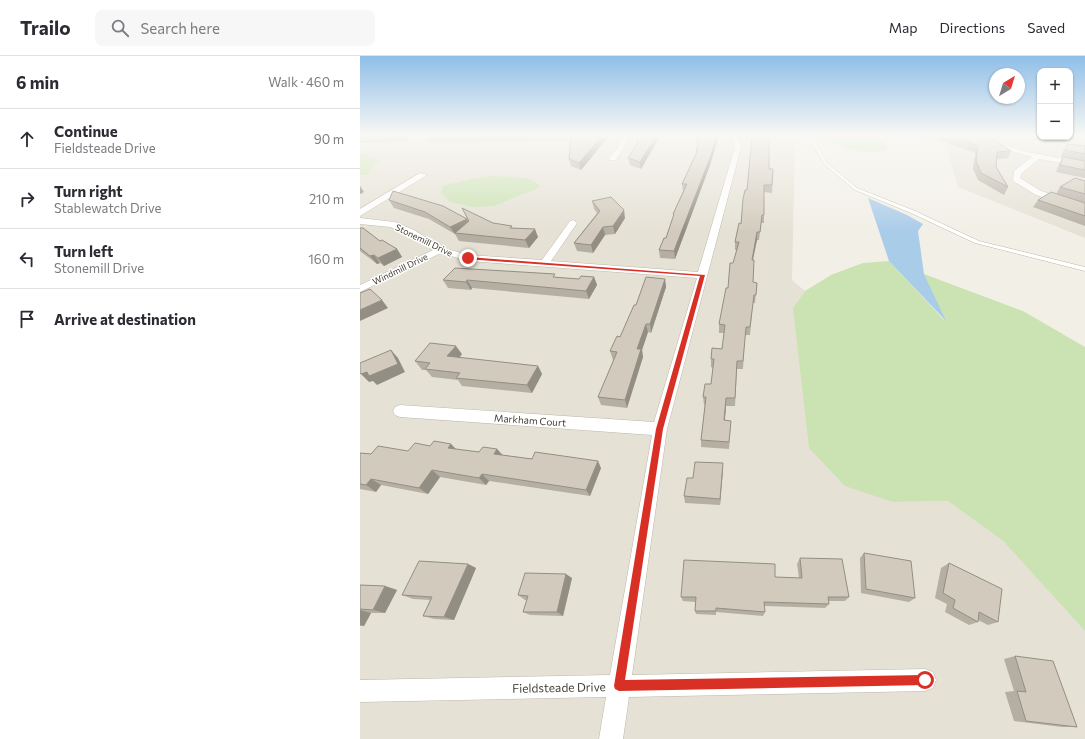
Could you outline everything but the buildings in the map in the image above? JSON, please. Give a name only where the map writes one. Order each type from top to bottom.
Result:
[{"type":"street","points":[[611,739],[660,429],[732,168]]},
{"type":"street","points":[[1023,168],[1017,173],[1016,179],[1019,182],[1034,191],[1085,208]]},
{"type":"street","points":[[360,213],[423,175]]},
{"type":"street","name":"Stonemill Drive","points":[[360,221],[392,224],[410,232],[440,250],[468,258],[702,275]]},
{"type":"street","points":[[545,263],[573,223]]},
{"type":"street","name":"Windmill Drive","points":[[360,289],[440,250]]},
{"type":"street","name":"Markham Court","points":[[400,411],[660,429]]},
{"type":"street","name":"Fieldsteade Drive","points":[[360,691],[925,680]]},
{"type":"lane","points":[[831,168],[856,189],[912,212],[977,242],[1085,269]]},
{"type":"shaded area","points":[[360,168],[794,168],[792,280],[805,291],[793,308],[893,502],[948,501],[1003,541],[1085,631],[1085,739],[360,739]]},
{"type":"shaded area","points":[[952,168],[1085,168],[1085,238],[958,187]]},
{"type":"green space","points":[[360,168],[373,168],[367,175],[360,175]]},
{"type":"green space","points":[[492,176],[524,178],[536,182],[540,186],[535,190],[494,206],[474,207],[450,202],[441,193],[443,186],[471,179]]},
{"type":"green space","points":[[889,261],[944,320],[924,274],[1023,311],[1085,347],[1085,631],[1003,541],[948,501],[893,502],[845,486],[809,448],[793,308],[805,291],[831,275],[863,263]]},
{"type":"water","points":[[868,198],[907,215],[923,224],[918,231],[924,274],[946,321],[889,261]]},
{"type":"route","points":[[468,258],[702,275],[660,429],[619,686],[925,680]]}]
